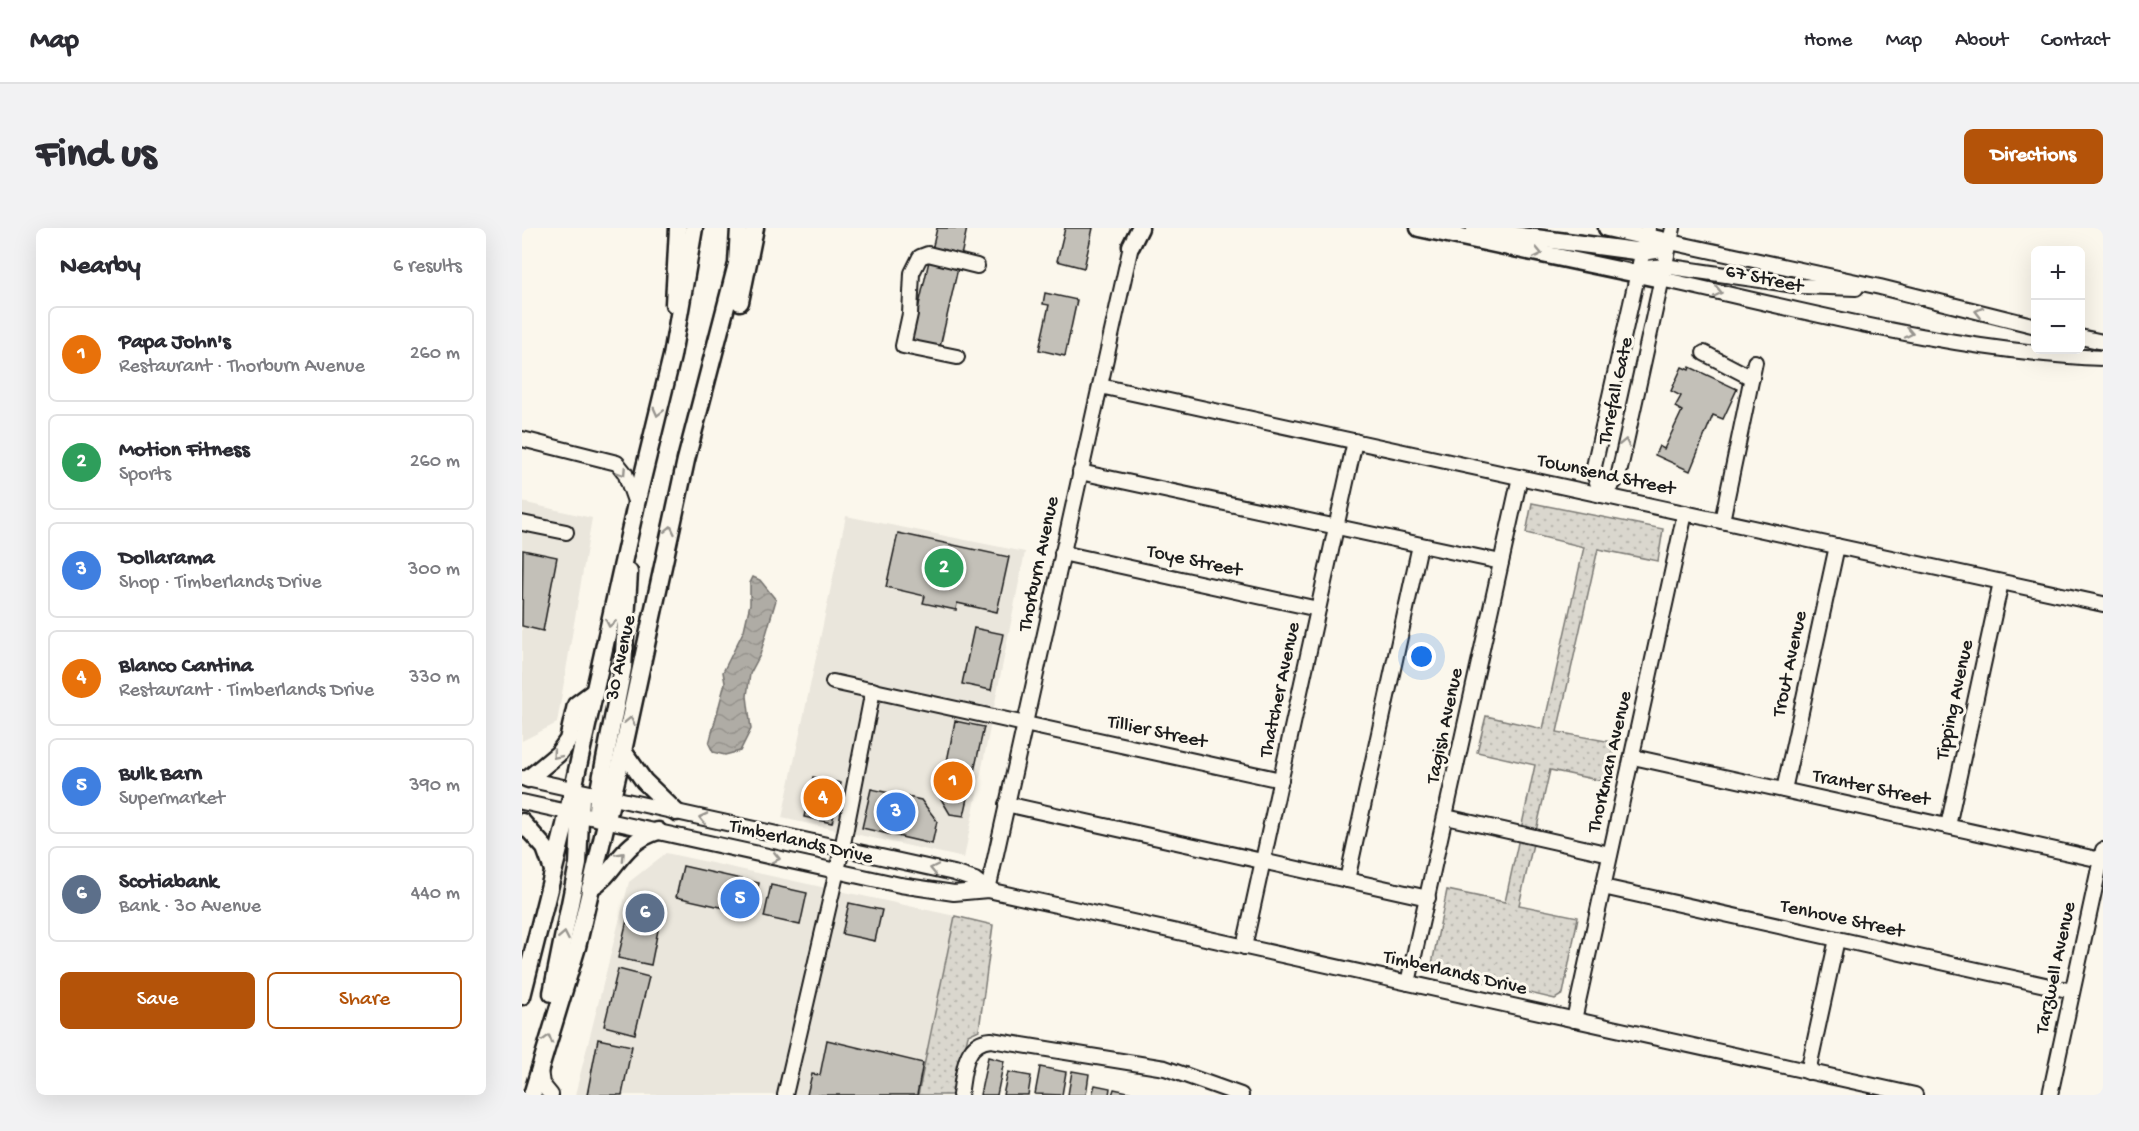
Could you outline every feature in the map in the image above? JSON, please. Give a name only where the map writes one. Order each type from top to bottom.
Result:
[{"type":"main road","points":[[672,356],[678,228]]},
{"type":"main road","name":"30 Avenue","points":[[522,996],[553,870],[574,814],[574,790],[636,504],[672,356],[694,228]]},
{"type":"main road","name":"30 Avenue","points":[[532,1095],[577,946],[607,819],[605,797],[623,751],[686,460],[737,264],[739,228]]},
{"type":"main road","points":[[715,347],[739,307],[755,228]]},
{"type":"main road","points":[[1130,228],[1131,246]]},
{"type":"main road","points":[[1131,246],[1140,228]]},
{"type":"main road","name":"67 Street","points":[[1419,228],[1637,274],[1662,273]]},
{"type":"main road","points":[[1461,228],[1646,239]]},
{"type":"main road","name":"67 Street","points":[[1607,228],[1646,239],[1671,235]]},
{"type":"main road","points":[[605,797],[623,668],[630,532]]},
{"type":"main road","points":[[525,778],[558,754],[568,740],[576,705],[595,691]]},
{"type":"main road","points":[[623,751],[644,781],[663,796],[676,812]]},
{"type":"main road","points":[[556,1014],[552,996],[578,864],[574,814]]},
{"type":"main road","points":[[522,822],[545,848],[553,870]]},
{"type":"main road","points":[[590,888],[604,880],[611,866],[629,847],[644,835],[657,831]]},
{"type":"street","name":"Threfall Gate","points":[[1646,239],[1593,471],[1602,495],[1618,478],[1671,235]]},
{"type":"street","name":"67 Street","points":[[1671,235],[2031,325]]},
{"type":"street","name":"Thorburn Avenue","points":[[988,890],[1131,246]]},
{"type":"street","points":[[957,357],[903,346],[910,314],[912,273],[920,257],[928,254],[977,266]]},
{"type":"street","name":"67 Street","points":[[1662,273],[1936,339],[2069,357],[2103,358]]},
{"type":"street","points":[[1662,273],[1801,286],[1880,287]]},
{"type":"street","points":[[2085,338],[2103,342]]},
{"type":"street","points":[[1704,353],[1752,378]]},
{"type":"street","points":[[1722,521],[1755,362]]},
{"type":"street","name":"Townsend Street","points":[[1100,386],[2103,604]]},
{"type":"street","points":[[522,439],[593,455],[620,466],[636,504]]},
{"type":"street","name":"Thatcher Avenue","points":[[1244,947],[1355,441]]},
{"type":"street","points":[[1080,472],[1502,562]]},
{"type":"street","name":"Tagish Avenue","points":[[1408,983],[1520,477]]},
{"type":"street","name":"Thorkman Avenue","points":[[1574,1020],[1685,513]]},
{"type":"street","points":[[522,522],[566,532]]},
{"type":"street","points":[[1347,880],[1420,545]]},
{"type":"street","name":"Trout Avenue","points":[[1784,790],[1837,546]]},
{"type":"street","name":"Toye Street","points":[[1062,553],[1318,609]]},
{"type":"street","name":"Tipping Avenue","points":[[1948,826],[2001,582]]},
{"type":"street","name":"Tillier Street","points":[[833,682],[1281,780]]},
{"type":"street","points":[[785,1095],[842,849],[873,690]]},
{"type":"street","name":"Tranter Street","points":[[1633,757],[1948,826],[2102,855]]},
{"type":"street","name":"Timberlands Drive","points":[[525,778],[954,873],[975,880],[988,890]]},
{"type":"street","name":"Timberlands Drive","points":[[522,802],[607,819],[837,872],[954,892],[988,890],[1915,1095]]},
{"type":"street","points":[[1006,804],[1428,898]]},
{"type":"street","points":[[1446,817],[1610,854]]},
{"type":"street","name":"Tarzwell Avenue","points":[[2050,1095],[2102,855]]},
{"type":"street","name":"Tenhove Street","points":[[1603,887],[2072,991]]},
{"type":"street","points":[[1808,1072],[1837,939]]},
{"type":"street","points":[[960,1095],[970,1049],[976,1043],[991,1040],[1165,1068],[1241,1095]]},
{"type":"street","points":[[540,1069],[542,1084],[550,1095]]},
{"type":"shaded area","points":[[522,502],[592,518],[557,723],[522,741]]},
{"type":"shaded area","points":[[1532,503],[1663,529],[1658,561],[1598,549],[1557,732],[1617,743],[1607,782],[1550,770],[1519,905],[1578,917],[1563,994],[1555,999],[1437,971],[1432,964],[1447,890],[1505,902],[1535,765],[1477,752],[1486,716],[1543,729],[1584,547],[1526,533]]},
{"type":"shaded area","points":[[846,516],[1025,552],[964,858],[782,818]]},
{"type":"shaded area","points":[[666,853],[955,916],[920,1095],[575,1095],[629,882]]},
{"type":"shaded area","points":[[955,916],[993,925],[979,1030],[968,1035],[954,1095],[918,1095]]},
{"type":"water","points":[[753,577],[760,580],[776,600],[760,655],[750,674],[747,696],[751,729],[740,751],[725,755],[713,752],[709,744],[725,683],[723,672],[744,630],[750,604],[750,583]]},
{"type":"building","points":[[937,228],[967,228],[961,256],[932,250]]},
{"type":"building","points":[[1065,228],[1093,228],[1084,268],[1057,261]]},
{"type":"building","points":[[929,261],[958,268],[940,347],[911,340]]},
{"type":"building","points":[[1045,293],[1077,300],[1065,356],[1039,350],[1049,305],[1043,304]]},
{"type":"building","points":[[1682,367],[1689,370],[1690,367],[1737,389],[1723,419],[1713,415],[1690,471],[1655,455],[1659,446],[1664,449],[1682,411],[1675,407],[1681,396],[1671,391]]},
{"type":"building","points":[[898,533],[1009,557],[997,612],[957,603],[956,610],[923,603],[925,596],[886,587]]},
{"type":"building","points":[[523,550],[557,557],[543,631],[522,626]]},
{"type":"building","points":[[974,628],[1003,634],[991,690],[962,684]]},
{"type":"building","points":[[955,721],[984,727],[964,816],[950,814],[940,797]]},
{"type":"building","points":[[813,777],[841,783],[832,823],[804,817]]},
{"type":"building","points":[[871,789],[921,800],[937,821],[932,844],[862,828]]},
{"type":"building","points":[[683,866],[759,883],[752,914],[676,897]]},
{"type":"building","points":[[771,885],[807,893],[800,925],[764,917]]},
{"type":"building","points":[[632,899],[663,905],[651,965],[618,958]]},
{"type":"building","points":[[849,903],[882,910],[875,941],[842,934]]},
{"type":"building","points":[[618,969],[649,977],[635,1034],[604,1026]]},
{"type":"building","points":[[598,1039],[632,1046],[622,1095],[587,1095]]},
{"type":"building","points":[[827,1040],[923,1063],[917,1095],[807,1095],[812,1074],[820,1075]]},
{"type":"building","points":[[988,1057],[1004,1061],[997,1095],[980,1095]]},
{"type":"building","points":[[1040,1067],[1066,1072],[1062,1095],[1035,1094]]},
{"type":"building","points":[[1072,1071],[1089,1074],[1086,1095],[1068,1095]]},
{"type":"building","points":[[1008,1072],[1031,1076],[1028,1095],[1003,1095]]},
{"type":"building","points":[[1095,1085],[1110,1088],[1109,1095],[1092,1095]]},
{"type":"building","points":[[1114,1089],[1133,1093],[1133,1095],[1112,1095]]},
{"type":"place","name":"Motion Fitness","points":[[944,568]]},
{"type":"place","name":"Papa John's","points":[[953,781]]},
{"type":"place","name":"Blanco Cantina","points":[[823,798]]},
{"type":"place","name":"Dollarama","points":[[896,812]]},
{"type":"place","name":"Bulk Barn","points":[[740,899]]},
{"type":"place","name":"Scotiabank","points":[[645,913]]}]
